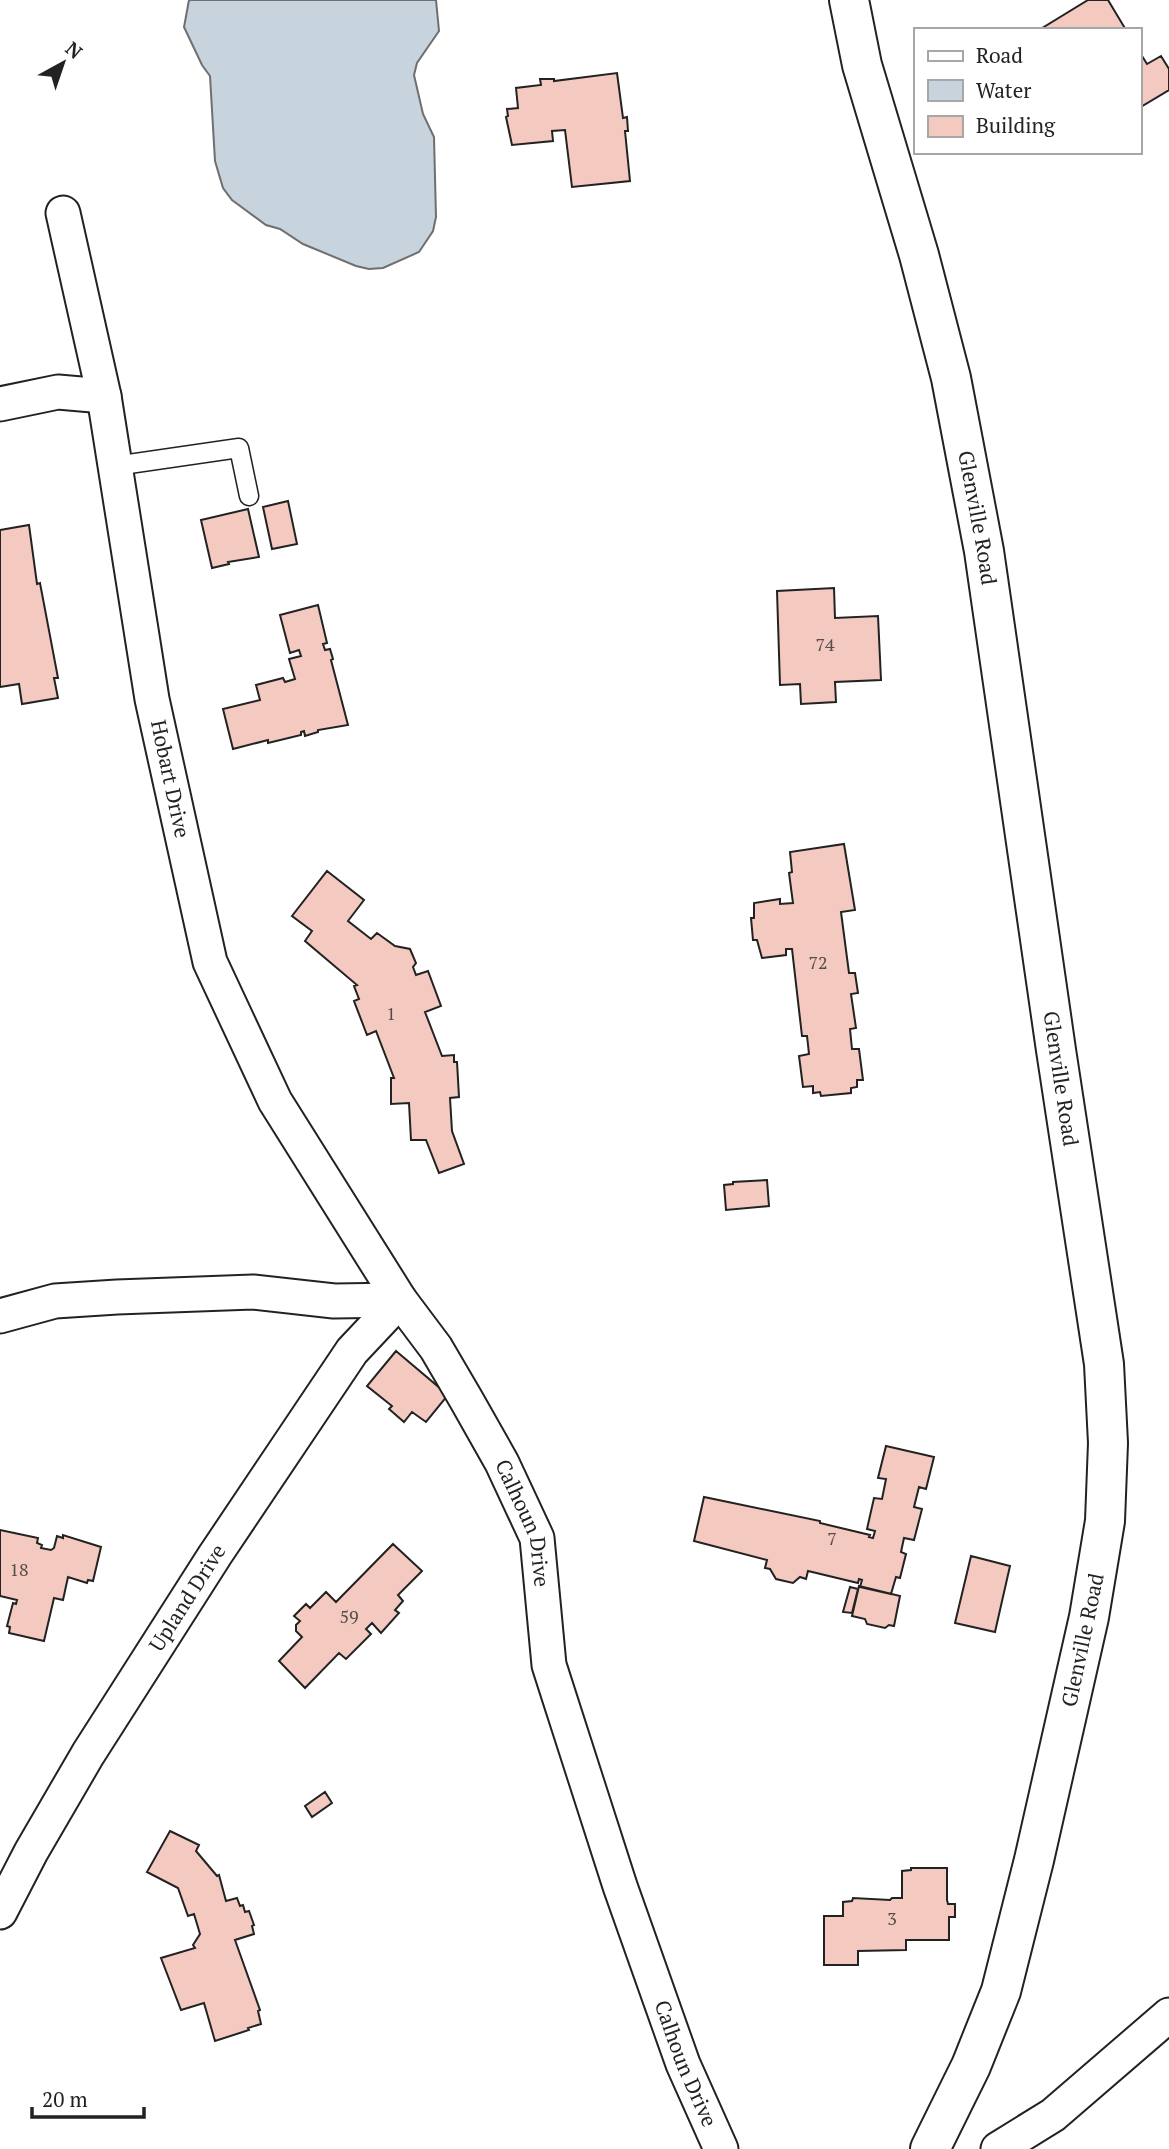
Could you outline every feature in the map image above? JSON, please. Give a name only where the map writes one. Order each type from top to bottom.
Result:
[{"type":"main road","name":"Glenville Road","points":[[849,0],[862,65],[919,255],[951,378],[984,551],[1104,1364],[1108,1443],[1105,1521],[1090,1617],[1034,1860],[1001,1990],[971,2066],[930,2149]]},
{"type":"street","name":"Hobart Drive","points":[[63,213],[104,396],[152,699],[210,962],[275,1101],[400,1300]]},
{"type":"street","points":[[0,404],[58,392],[104,396]]},
{"type":"street","points":[[0,1316],[55,1301],[117,1297],[253,1292],[334,1301],[400,1300]]},
{"type":"street","name":"Upland Drive","points":[[0,1912],[31,1852],[88,1754],[215,1555],[352,1351],[400,1300]]},
{"type":"street","name":"Calhoun Drive","points":[[400,1300],[436,1348],[473,1411],[502,1463],[537,1538],[550,1665],[620,1886],[683,2064],[720,2149]]},
{"type":"street","points":[[998,2149],[1052,2115],[1169,2015]]},
{"type":"lane","points":[[115,466],[239,448],[249,496]]},
{"type":"water","points":[[189,0],[436,0],[439,31],[417,63],[414,75],[423,114],[434,137],[436,217],[433,231],[419,252],[383,268],[356,266],[303,244],[280,229],[266,225],[232,200],[223,188],[215,161],[210,76],[184,27]]},
{"type":"building","points":[[1088,0],[1108,0],[1125,28],[1042,28]]},
{"type":"building","points":[[1141,54],[1147,64],[1161,56],[1169,69],[1169,90],[1141,107]]},
{"type":"building","points":[[617,73],[623,118],[627,117],[628,131],[625,131],[630,181],[572,187],[565,130],[552,131],[553,141],[512,145],[506,117],[507,109],[518,108],[516,88],[541,85],[540,79],[554,81]]},
{"type":"building","points":[[288,501],[297,544],[272,549],[263,507]]},
{"type":"building","points":[[248,509],[259,557],[228,562],[229,564],[212,568],[201,520]]},
{"type":"building","points":[[29,525],[37,584],[40,583],[58,678],[54,678],[58,698],[22,704],[19,684],[0,687],[0,530]]},
{"type":"building","points":[[834,588],[835,618],[878,616],[881,680],[835,682],[836,702],[801,704],[800,684],[780,685],[777,591]]},
{"type":"building","points":[[318,605],[327,643],[323,644],[325,650],[330,649],[348,725],[318,730],[305,736],[304,731],[301,735],[233,749],[223,709],[260,700],[256,685],[283,678],[285,682],[295,679],[289,659],[301,656],[299,650],[290,653],[280,615]]},
{"type":"building","points":[[844,844],[855,910],[841,912],[849,973],[855,973],[858,993],[851,994],[856,1028],[850,1029],[852,1049],[859,1049],[863,1080],[857,1080],[857,1087],[851,1088],[851,1093],[821,1096],[820,1092],[813,1093],[813,1086],[803,1087],[799,1056],[809,1054],[807,1036],[802,1036],[792,949],[786,949],[786,955],[762,958],[757,940],[753,940],[751,918],[754,918],[754,903],[780,899],[780,904],[793,903],[789,873],[792,872],[790,852]]},
{"type":"building","points":[[327,871],[364,900],[348,921],[371,939],[377,933],[395,946],[410,949],[416,963],[413,967],[416,975],[428,971],[441,1006],[425,1012],[442,1056],[454,1055],[454,1062],[457,1062],[459,1097],[450,1098],[452,1131],[464,1164],[439,1173],[426,1140],[411,1140],[409,1103],[391,1104],[391,1078],[394,1078],[376,1031],[367,1035],[354,1001],[359,999],[354,986],[357,985],[305,941],[312,931],[292,916]]},
{"type":"building","points":[[767,1180],[769,1206],[726,1210],[724,1185]]},
{"type":"building","points":[[396,1351],[448,1395],[426,1422],[412,1412],[404,1422],[389,1409],[392,1406],[367,1386]]},
{"type":"building","points":[[886,1446],[934,1457],[926,1489],[919,1487],[914,1507],[922,1509],[914,1540],[904,1538],[901,1552],[906,1554],[900,1578],[896,1577],[891,1594],[860,1587],[862,1580],[859,1579],[858,1583],[808,1571],[806,1579],[800,1577],[793,1583],[776,1579],[770,1569],[765,1568],[767,1560],[694,1541],[704,1497],[820,1521],[873,1538],[875,1531],[867,1529],[874,1498],[882,1499],[886,1479],[878,1478]]},
{"type":"building","points":[[0,1530],[38,1538],[37,1543],[42,1545],[41,1548],[51,1550],[57,1536],[63,1538],[63,1535],[101,1547],[93,1581],[88,1580],[87,1583],[68,1577],[63,1600],[54,1598],[44,1641],[9,1633],[10,1627],[7,1626],[13,1603],[16,1604],[17,1600],[0,1596]]},
{"type":"building","points":[[393,1544],[422,1571],[398,1595],[403,1601],[395,1610],[399,1613],[381,1633],[372,1623],[366,1629],[371,1634],[346,1659],[339,1653],[305,1688],[279,1661],[302,1637],[296,1631],[296,1625],[300,1621],[294,1616],[306,1604],[310,1608],[326,1592],[336,1602]]},
{"type":"building","points":[[971,1556],[1010,1566],[995,1632],[955,1623]]},
{"type":"building","points":[[859,1586],[900,1596],[894,1626],[885,1628],[867,1624],[865,1619],[852,1616]]},
{"type":"building","points":[[850,1587],[858,1589],[852,1613],[843,1612]]},
{"type":"building","points":[[325,1792],[332,1803],[312,1817],[305,1806]]},
{"type":"building","points":[[170,1831],[199,1845],[196,1851],[217,1876],[219,1875],[226,1901],[237,1898],[245,1912],[249,1911],[254,1925],[254,1934],[235,1940],[260,2010],[261,2024],[215,2041],[204,2003],[181,2010],[161,1958],[195,1948],[193,1945],[200,1934],[194,1914],[188,1916],[178,1888],[147,1872]]},
{"type":"building","points":[[911,1868],[947,1868],[947,1900],[948,1904],[955,1904],[955,1917],[949,1917],[949,1940],[906,1940],[906,1950],[858,1951],[858,1965],[824,1965],[824,1916],[843,1916],[843,1902],[852,1901],[853,1898],[902,1898],[902,1871]]}]
